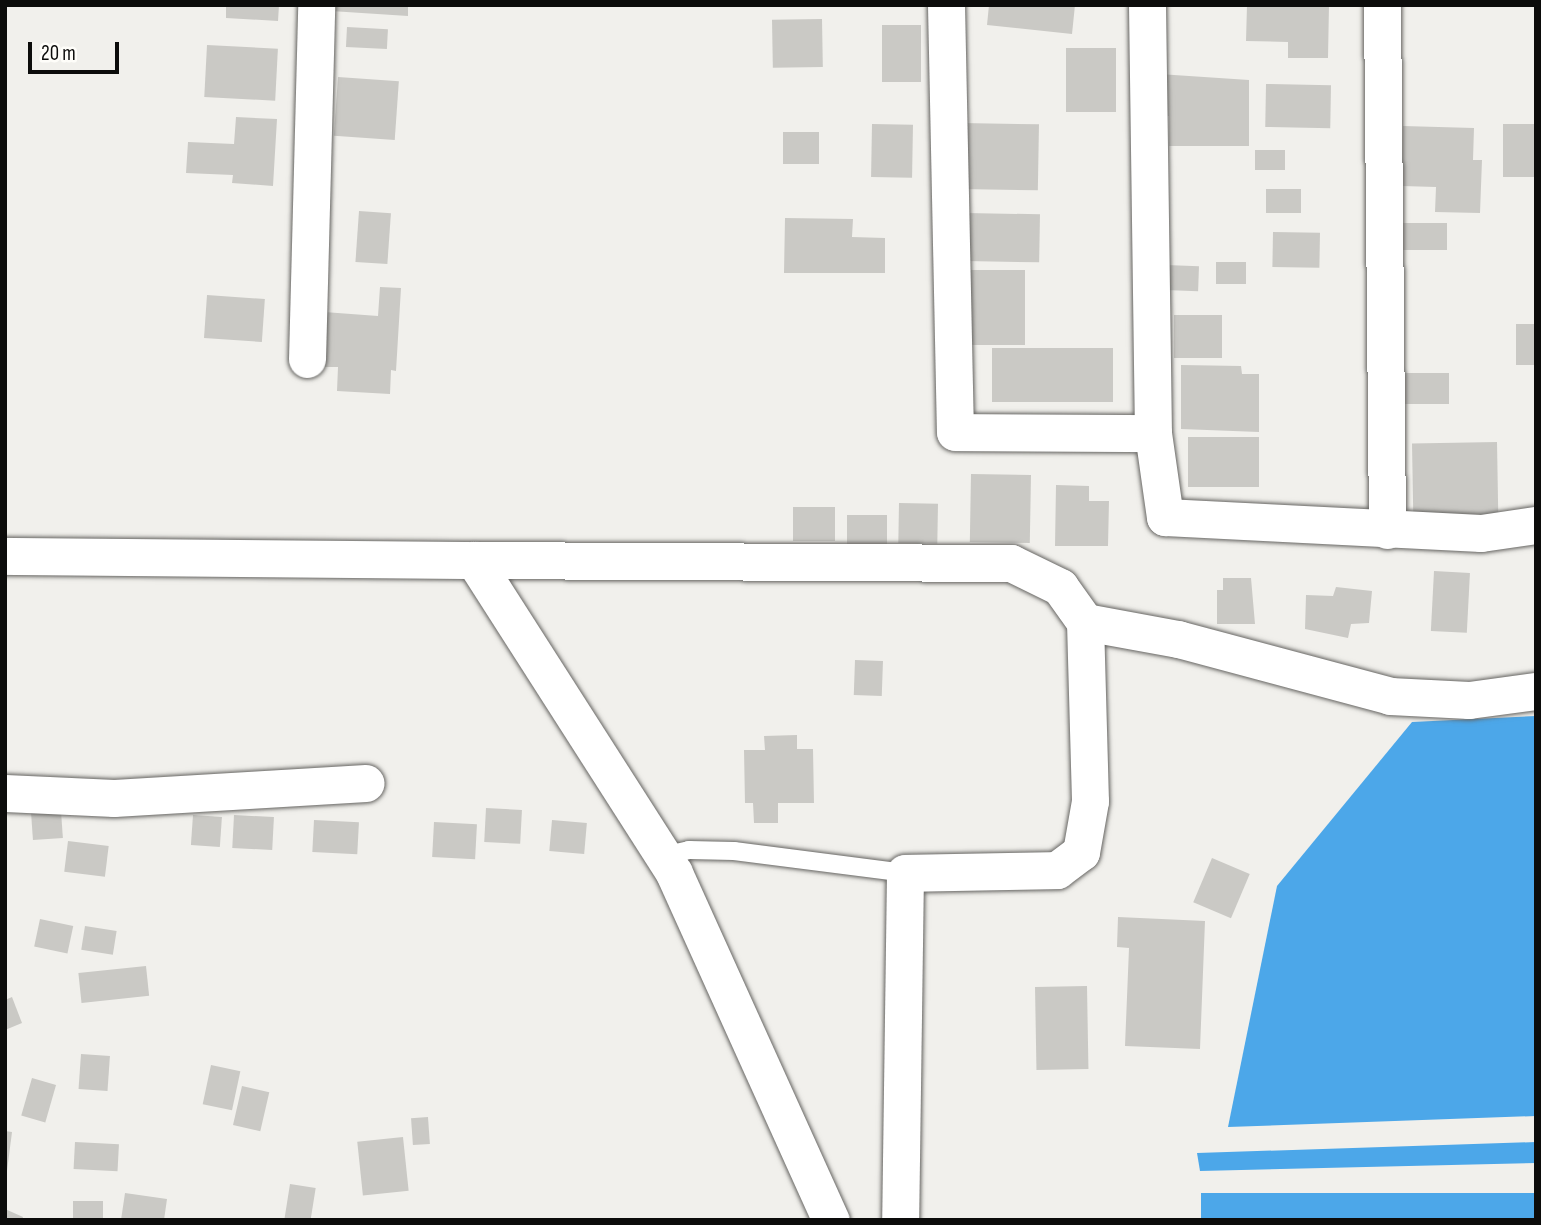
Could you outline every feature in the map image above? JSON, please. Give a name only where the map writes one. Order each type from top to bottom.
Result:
[{"type":"street","points":[[307,359],[316,5]]},
{"type":"street","points":[[946,5],[955,432],[1153,433]]},
{"type":"street","points":[[1147,5],[1153,433],[1165,517],[1481,533],[1536,525]]},
{"type":"street","points":[[1382,5],[1387,530]]},
{"type":"street","points":[[5,556],[1011,563],[1060,587],[1085,622],[1090,802],[1081,852],[1057,870],[905,873],[900,1220]]},
{"type":"street","points":[[474,560],[663,856],[831,1220]]},
{"type":"street","points":[[1085,622],[1178,639],[1390,696],[1469,700],[1536,691]]},
{"type":"street","points":[[5,793],[114,798],[366,783]]},
{"type":"lane","points":[[663,856],[689,850],[734,851],[905,873]]},
{"type":"water","points":[[1536,716],[1536,1116],[1228,1127],[1277,886],[1412,722]]},
{"type":"water","points":[[1536,1142],[1536,1163],[1200,1171],[1197,1153]]},
{"type":"water","points":[[1201,1193],[1536,1193],[1536,1220],[1201,1220]]},
{"type":"building","points":[[226,5],[279,5],[278,21],[226,18]]},
{"type":"building","points":[[331,5],[408,5],[408,16],[331,11]]},
{"type":"building","points":[[989,5],[1075,5],[1072,34],[987,25]]},
{"type":"building","points":[[1247,5],[1329,5],[1328,58],[1288,58],[1288,42],[1246,41]]},
{"type":"building","points":[[822,19],[823,67],[773,68],[772,20]]},
{"type":"building","points":[[882,25],[921,25],[921,82],[882,82]]},
{"type":"building","points":[[347,27],[388,29],[387,49],[346,47]]},
{"type":"building","points":[[207,45],[278,49],[275,101],[204,97]]},
{"type":"building","points":[[1066,48],[1116,48],[1116,112],[1066,112]]},
{"type":"building","points":[[1159,74],[1249,80],[1249,146],[1169,146],[1169,116],[1159,116]]},
{"type":"building","points":[[338,77],[399,81],[395,140],[334,136]]},
{"type":"building","points":[[1266,84],[1331,85],[1330,128],[1265,127]]},
{"type":"building","points":[[236,117],[277,119],[273,186],[232,183],[233,175],[186,173],[188,142],[234,144]]},
{"type":"building","points":[[961,123],[1039,124],[1038,190],[960,189]]},
{"type":"building","points":[[872,124],[913,125],[912,178],[871,177]]},
{"type":"building","points":[[1503,124],[1536,124],[1536,177],[1503,177]]},
{"type":"building","points":[[1403,126],[1474,128],[1473,160],[1482,160],[1480,213],[1435,212],[1436,187],[1402,186]]},
{"type":"building","points":[[783,132],[819,132],[819,164],[783,164]]},
{"type":"building","points":[[1255,150],[1285,150],[1285,170],[1255,170]]},
{"type":"building","points":[[1266,189],[1301,189],[1301,213],[1266,213]]},
{"type":"building","points":[[359,211],[391,213],[387,264],[355,262]]},
{"type":"building","points":[[966,213],[1040,214],[1039,262],[965,261]]},
{"type":"building","points":[[785,218],[853,219],[852,237],[885,238],[885,273],[784,273]]},
{"type":"building","points":[[1400,223],[1447,223],[1447,250],[1400,250]]},
{"type":"building","points":[[1273,232],[1320,233],[1319,268],[1272,267]]},
{"type":"building","points":[[1216,262],[1246,262],[1246,284],[1216,284]]},
{"type":"building","points":[[1166,265],[1199,266],[1198,291],[1165,290]]},
{"type":"building","points":[[959,270],[1025,270],[1025,345],[959,345]]},
{"type":"building","points":[[380,287],[401,288],[396,371],[391,370],[390,394],[337,391],[338,367],[321,367],[324,312],[378,316]]},
{"type":"building","points":[[207,295],[265,299],[262,342],[204,338]]},
{"type":"building","points":[[1174,315],[1222,315],[1222,358],[1174,358]]},
{"type":"building","points":[[1516,324],[1536,324],[1536,365],[1516,365]]},
{"type":"building","points":[[992,348],[1113,348],[1113,402],[992,402]]},
{"type":"building","points":[[1181,365],[1241,366],[1242,374],[1259,374],[1259,432],[1181,429]]},
{"type":"building","points":[[1398,373],[1449,373],[1449,404],[1398,404]]},
{"type":"building","points":[[1188,437],[1259,437],[1259,487],[1188,487]]},
{"type":"building","points":[[1497,442],[1498,516],[1413,517],[1412,443]]},
{"type":"building","points":[[971,474],[1031,475],[1030,543],[970,542]]},
{"type":"building","points":[[1056,485],[1089,486],[1089,501],[1109,501],[1108,546],[1055,546]]},
{"type":"building","points":[[899,503],[938,504],[937,544],[898,543]]},
{"type":"building","points":[[793,507],[835,507],[835,541],[793,541]]},
{"type":"building","points":[[847,515],[887,515],[887,545],[847,545]]},
{"type":"building","points":[[1434,571],[1470,573],[1467,633],[1431,631]]},
{"type":"building","points":[[1223,578],[1251,578],[1255,624],[1217,624],[1217,590],[1223,590]]},
{"type":"building","points":[[1336,587],[1372,591],[1369,623],[1351,624],[1348,638],[1305,629],[1306,595],[1333,596]]},
{"type":"building","points":[[855,660],[883,661],[882,696],[854,695]]},
{"type":"building","points":[[797,735],[797,749],[813,749],[814,803],[778,803],[778,823],[754,823],[753,803],[745,803],[744,750],[765,750],[764,736]]},
{"type":"building","points":[[486,808],[522,810],[520,844],[484,842]]},
{"type":"building","points":[[61,811],[63,838],[33,840],[31,813]]},
{"type":"building","points":[[193,815],[222,817],[220,847],[191,845]]},
{"type":"building","points":[[234,815],[274,817],[272,850],[232,848]]},
{"type":"building","points":[[314,820],[359,822],[357,854],[312,852]]},
{"type":"building","points":[[552,820],[587,823],[584,854],[549,851]]},
{"type":"building","points":[[434,822],[477,824],[475,859],[432,857]]},
{"type":"building","points":[[68,841],[109,846],[105,877],[64,872]]},
{"type":"building","points":[[1212,858],[1250,874],[1231,918],[1193,902]]},
{"type":"building","points":[[1118,917],[1205,921],[1200,1049],[1125,1046],[1129,948],[1117,947]]},
{"type":"building","points":[[40,919],[73,926],[67,953],[34,946]]},
{"type":"building","points":[[85,926],[117,931],[113,955],[81,950]]},
{"type":"building","points":[[146,966],[149,996],[82,1003],[78,973]]},
{"type":"building","points":[[1087,986],[1088,1069],[1036,1070],[1035,987]]},
{"type":"building","points":[[12,997],[22,1023],[5,1030],[5,1000]]},
{"type":"building","points":[[81,1054],[110,1056],[107,1091],[79,1089]]},
{"type":"building","points":[[211,1065],[240,1071],[232,1110],[203,1104]]},
{"type":"building","points":[[32,1078],[56,1085],[45,1122],[21,1115]]},
{"type":"building","points":[[242,1086],[269,1092],[260,1131],[233,1125]]},
{"type":"building","points":[[428,1117],[430,1144],[413,1145],[411,1118]]},
{"type":"building","points":[[5,1131],[12,1132],[7,1171],[5,1171]]},
{"type":"building","points":[[403,1137],[409,1191],[363,1196],[357,1142]]},
{"type":"building","points":[[75,1142],[119,1144],[118,1171],[74,1169]]},
{"type":"building","points":[[290,1184],[316,1188],[311,1220],[284,1220]]},
{"type":"building","points":[[125,1193],[167,1199],[164,1220],[121,1220]]},
{"type":"building","points":[[73,1201],[103,1201],[103,1220],[73,1220]]},
{"type":"building","points":[[5,1209],[23,1217],[22,1220],[5,1220]]}]
